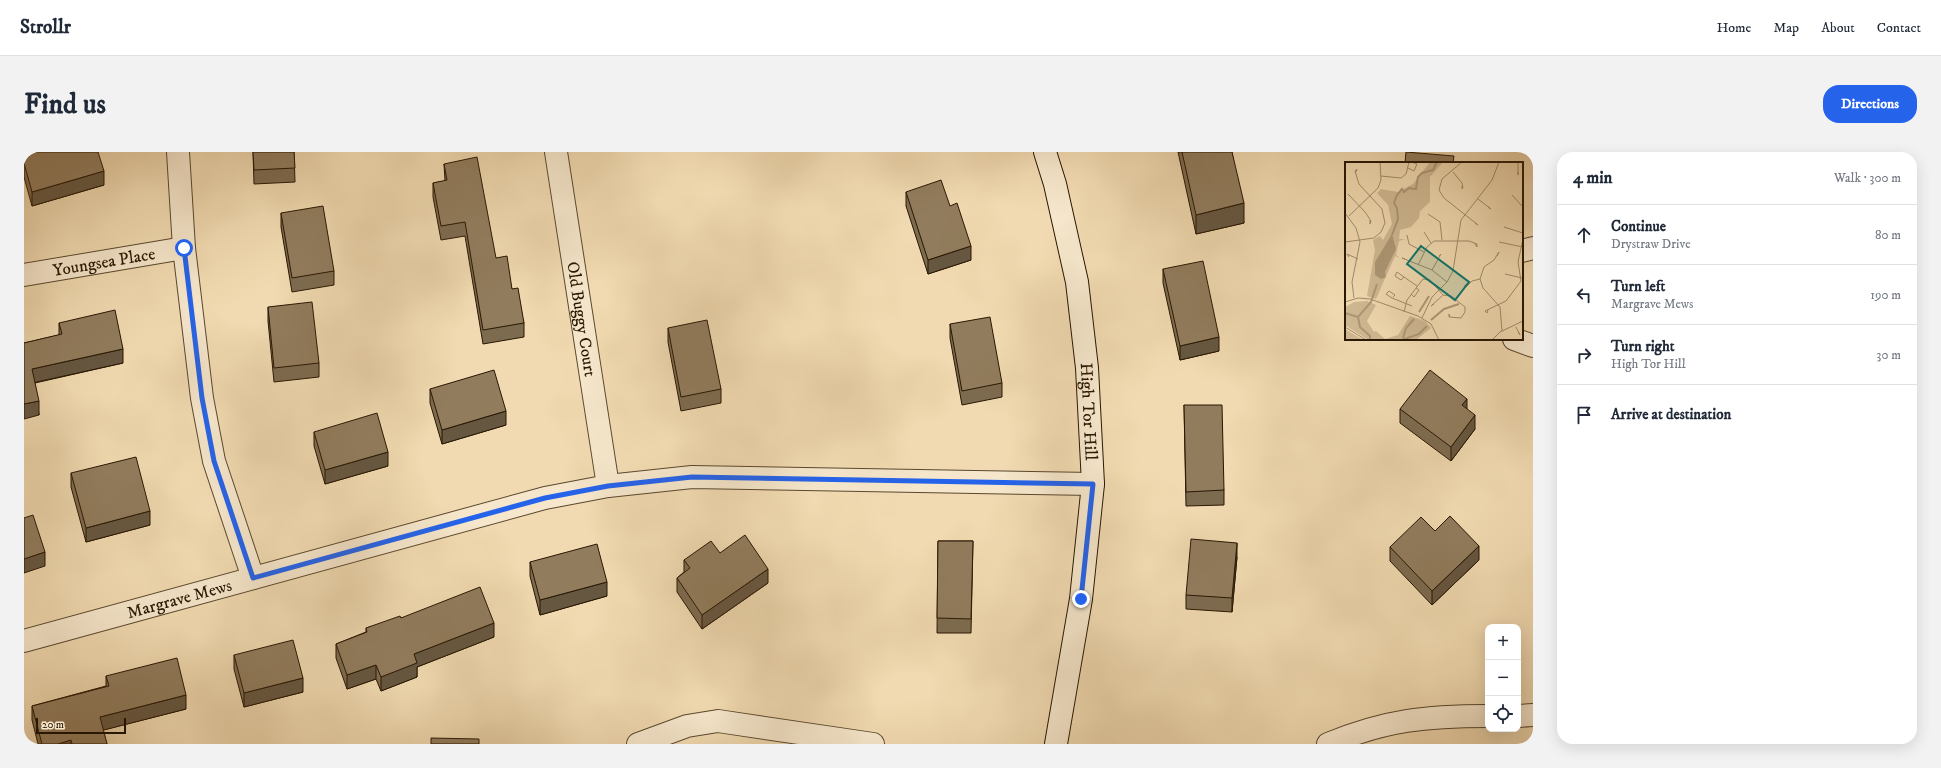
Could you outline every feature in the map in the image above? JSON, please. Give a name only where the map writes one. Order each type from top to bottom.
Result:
[{"type":"street","points":[[178,152],[184,248],[202,398],[214,461],[253,578]]},
{"type":"street","name":"Old Buggy Court","points":[[556,152],[608,486]]},
{"type":"street","name":"High Tor Hill","points":[[1045,152],[1055,184],[1077,282],[1087,368],[1093,484],[1081,599],[1056,744]]},
{"type":"street","name":"Youngsea Place","points":[[24,275],[184,248]]},
{"type":"street","points":[[1523,251],[1533,248]]},
{"type":"street","points":[[1517,340],[1533,346]]},
{"type":"street","name":"Margrave Mews","points":[[24,641],[545,498],[608,486],[692,477],[1093,484]]},
{"type":"street","points":[[1328,744],[1388,723],[1437,716],[1485,716]]},
{"type":"street","points":[[1521,716],[1533,716]]},
{"type":"street","points":[[638,744],[687,726],[718,721],[873,744]]},
{"type":"building","points":[[30,152],[98,152],[104,171],[32,192],[24,163],[24,154]]},
{"type":"building","points":[[253,152],[294,152],[295,168],[254,170]]},
{"type":"building","points":[[1182,152],[1232,152],[1244,203],[1196,215]]},
{"type":"building","points":[[1406,152],[1454,156],[1453,162],[1405,162]]},
{"type":"building","points":[[477,157],[496,258],[507,256],[512,289],[518,288],[524,323],[483,330],[465,222],[441,226],[433,183],[447,180],[444,164]]},
{"type":"building","points":[[941,180],[950,206],[957,203],[971,246],[928,260],[906,192]]},
{"type":"building","points":[[323,206],[334,271],[292,278],[281,213]]},
{"type":"building","points":[[1203,261],[1219,337],[1180,346],[1163,269]]},
{"type":"building","points":[[312,302],[319,363],[274,368],[268,307]]},
{"type":"building","points":[[115,310],[123,349],[32,369],[39,401],[24,404],[24,343],[62,334],[59,323]]},
{"type":"building","points":[[990,317],[1002,383],[962,391],[950,324]]},
{"type":"building","points":[[707,320],[721,389],[681,397],[668,328]]},
{"type":"building","points":[[494,370],[506,411],[442,430],[430,389]]},
{"type":"building","points":[[1430,370],[1467,399],[1462,405],[1475,415],[1451,447],[1400,409]]},
{"type":"building","points":[[1184,405],[1222,405],[1224,490],[1186,492]]},
{"type":"building","points":[[377,413],[388,452],[325,470],[314,432]]},
{"type":"building","points":[[136,457],[150,511],[86,528],[71,473]]},
{"type":"building","points":[[33,515],[45,552],[24,559],[24,518]]},
{"type":"building","points":[[1450,516],[1479,546],[1432,591],[1390,547],[1421,517],[1435,531]]},
{"type":"building","points":[[745,535],[768,569],[702,615],[677,578],[690,568],[684,560],[711,541],[720,553]]},
{"type":"building","points":[[1191,539],[1237,543],[1232,598],[1186,595]]},
{"type":"building","points":[[938,541],[973,541],[971,619],[937,618]]},
{"type":"building","points":[[597,544],[607,582],[540,600],[530,562]]},
{"type":"building","points":[[480,587],[494,623],[414,654],[417,663],[381,677],[376,665],[347,675],[336,644],[367,632],[366,628],[400,616],[401,618]]},
{"type":"building","points":[[293,640],[303,678],[244,693],[234,655]]},
{"type":"building","points":[[177,658],[186,695],[100,717],[107,744],[72,744],[71,740],[58,744],[42,744],[32,706],[109,686],[106,676]]},
{"type":"building","points":[[431,738],[479,739],[479,744],[431,744]]},
{"type":"route","points":[[184,248],[202,398],[214,461],[253,578],[545,498],[608,486],[692,477],[1093,484],[1081,599]]}]
